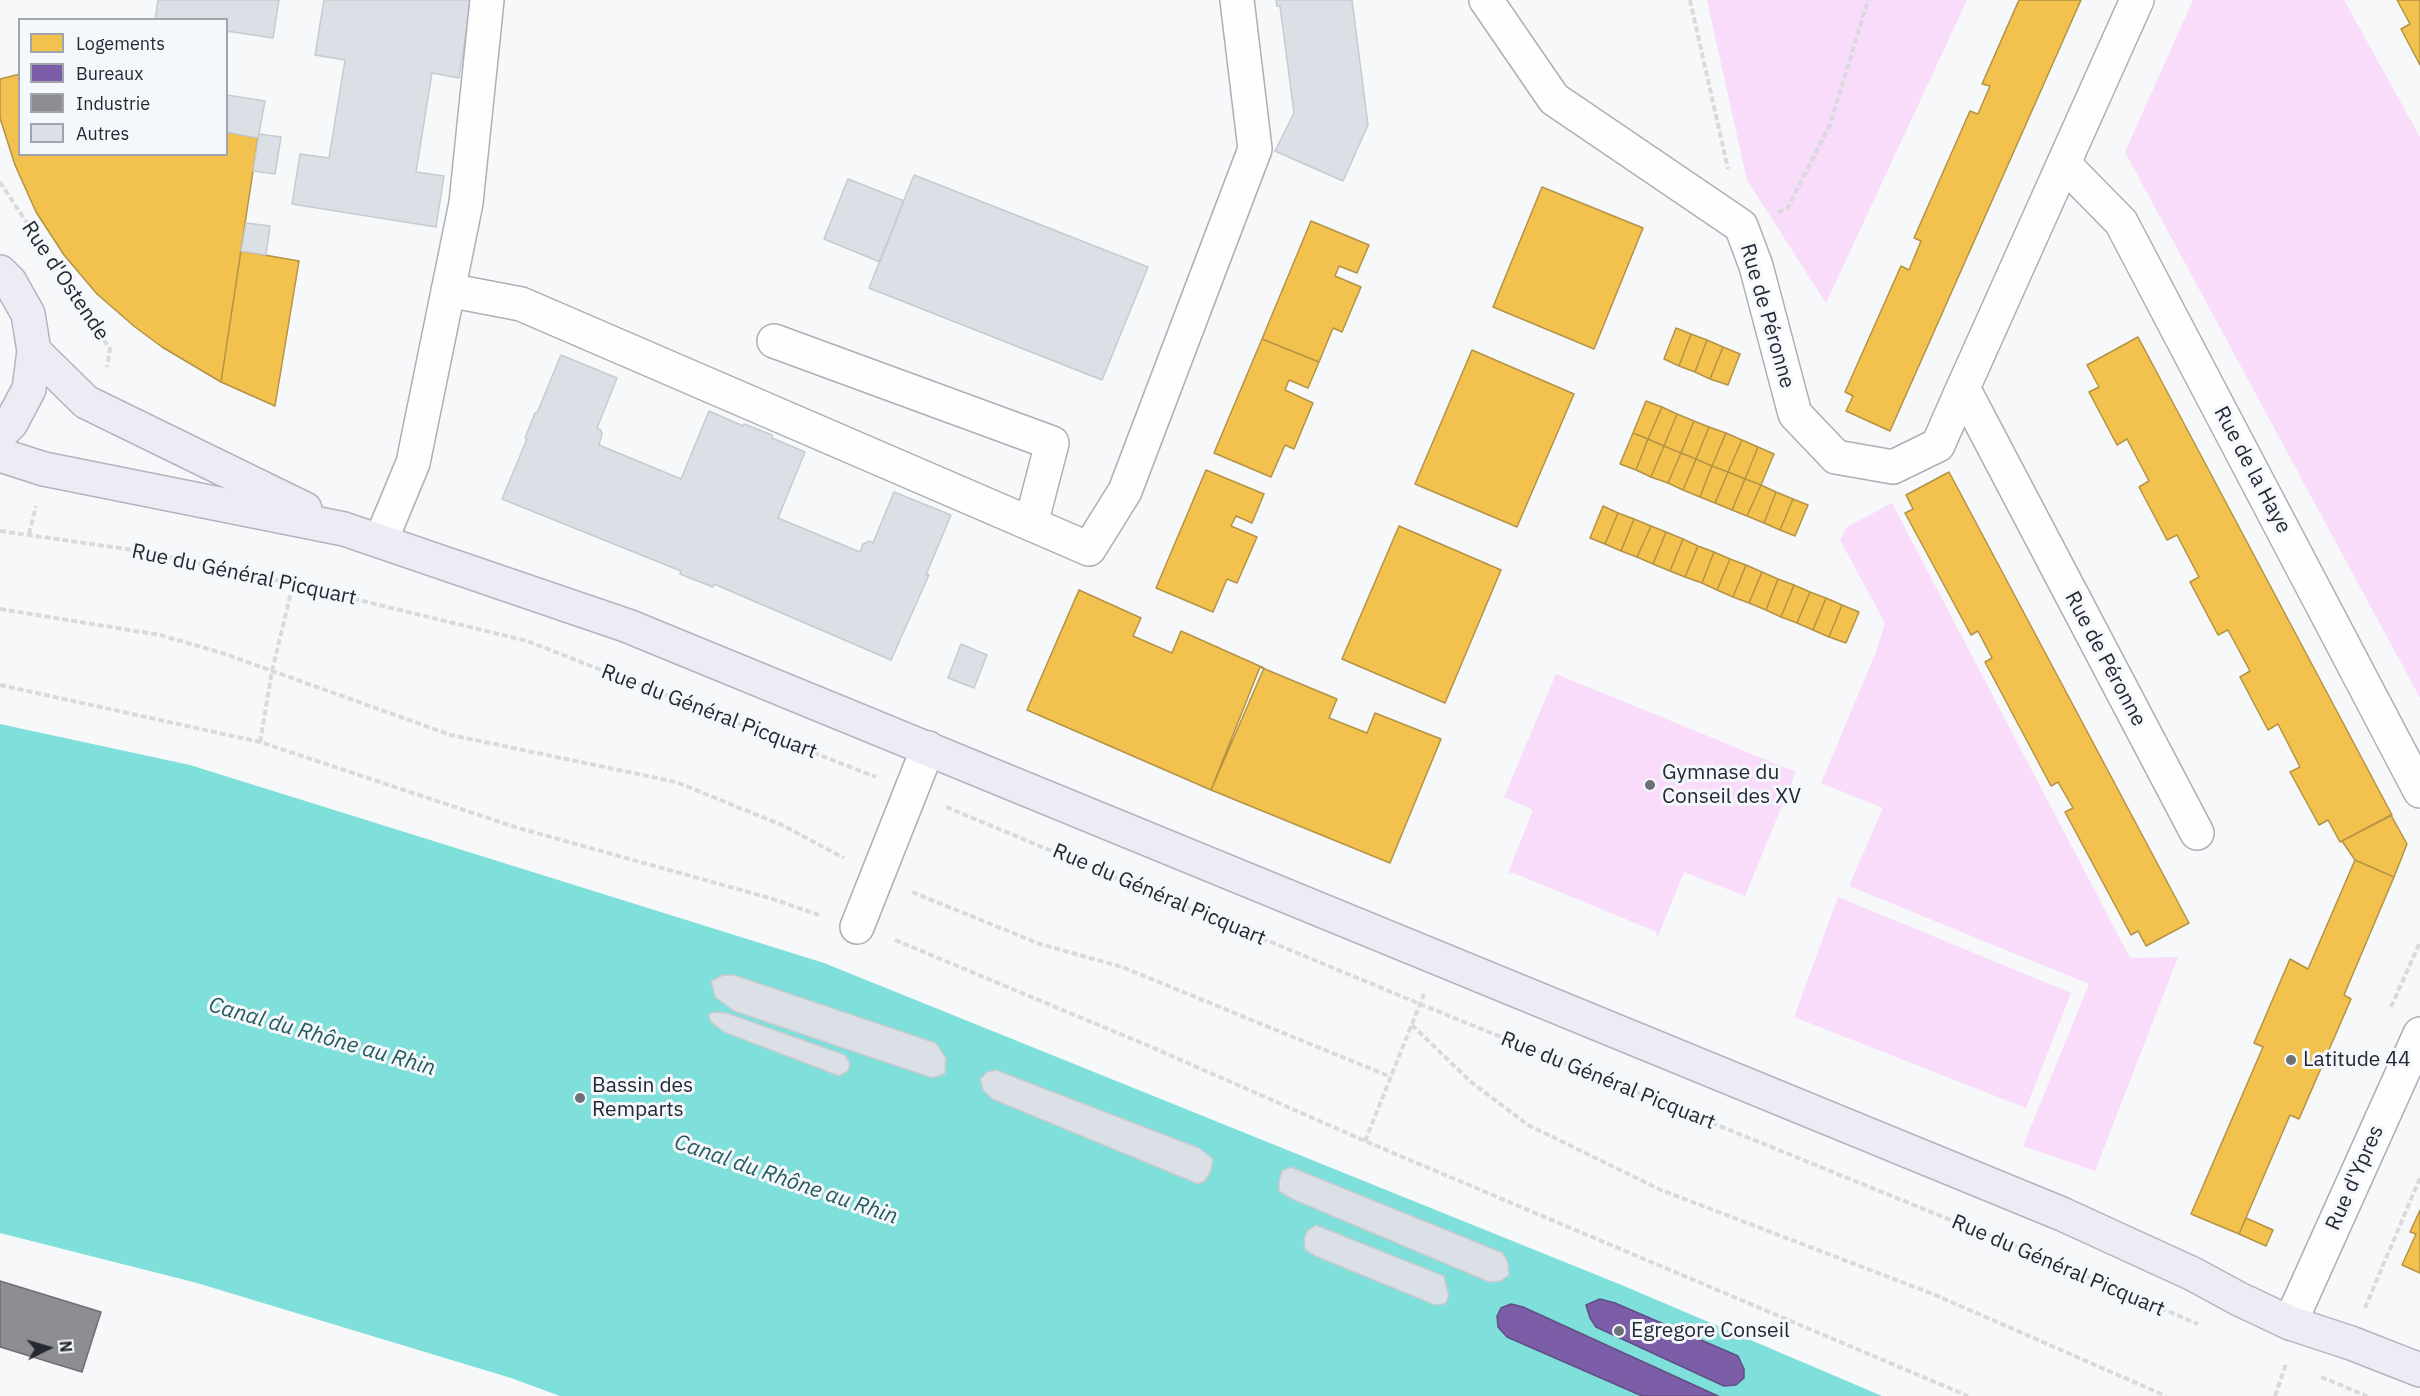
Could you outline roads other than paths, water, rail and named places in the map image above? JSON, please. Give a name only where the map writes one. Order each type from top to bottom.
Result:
[{"type":"main road","points":[[0,272],[10,282],[28,314],[34,351],[29,389],[12,423],[0,434]]},
{"type":"main road","points":[[34,351],[86,402],[344,529]]},
{"type":"main road","points":[[0,455],[44,470],[344,529],[628,626],[928,747],[2090,1226],[2290,1323],[2351,1343],[2420,1370]]},
{"type":"street","points":[[381,540],[413,463],[466,203],[486,0]]},
{"type":"street","points":[[448,290],[521,304],[1089,549],[1125,491],[1255,149],[1237,0]]},
{"type":"street","name":"Rue de Péronne","points":[[1486,0],[1554,99],[1741,226],[1756,266],[1795,414],[1836,457],[1893,467],[1938,445],[2137,0]]},
{"type":"street","name":"Rue de la Haye","points":[[2064,164],[2121,222],[2420,791]]},
{"type":"street","points":[[774,341],[1052,443],[1031,524]]},
{"type":"street","name":"Rue de Péronne","points":[[1963,388],[2196,833]]},
{"type":"street","points":[[856,927],[928,747]]},
{"type":"street","name":"Rue d'Ypres","points":[[2290,1323],[2420,1034]]},
{"type":"water","name":"Bassin des Remparts","points":[[0,724],[190,765],[824,963],[1624,1286],[1882,1396],[560,1396],[511,1378],[197,1283],[0,1233]]},
{"type":"place","name":"Gymnase du Conseil des XV","points":[[1650,785]]},
{"type":"place","name":"Latitude 44","points":[[2291,1060]]},
{"type":"place","name":"Bassin des Remparts","points":[[580,1098]]},
{"type":"place","name":"Egregore Conseil","points":[[1619,1331]]},
{"type":"water label","name":"Canal du Rhône au Rhin","points":[[322,1037]]},
{"type":"water label","name":"Canal du Rhône au Rhin","points":[[786,1180]]}]
